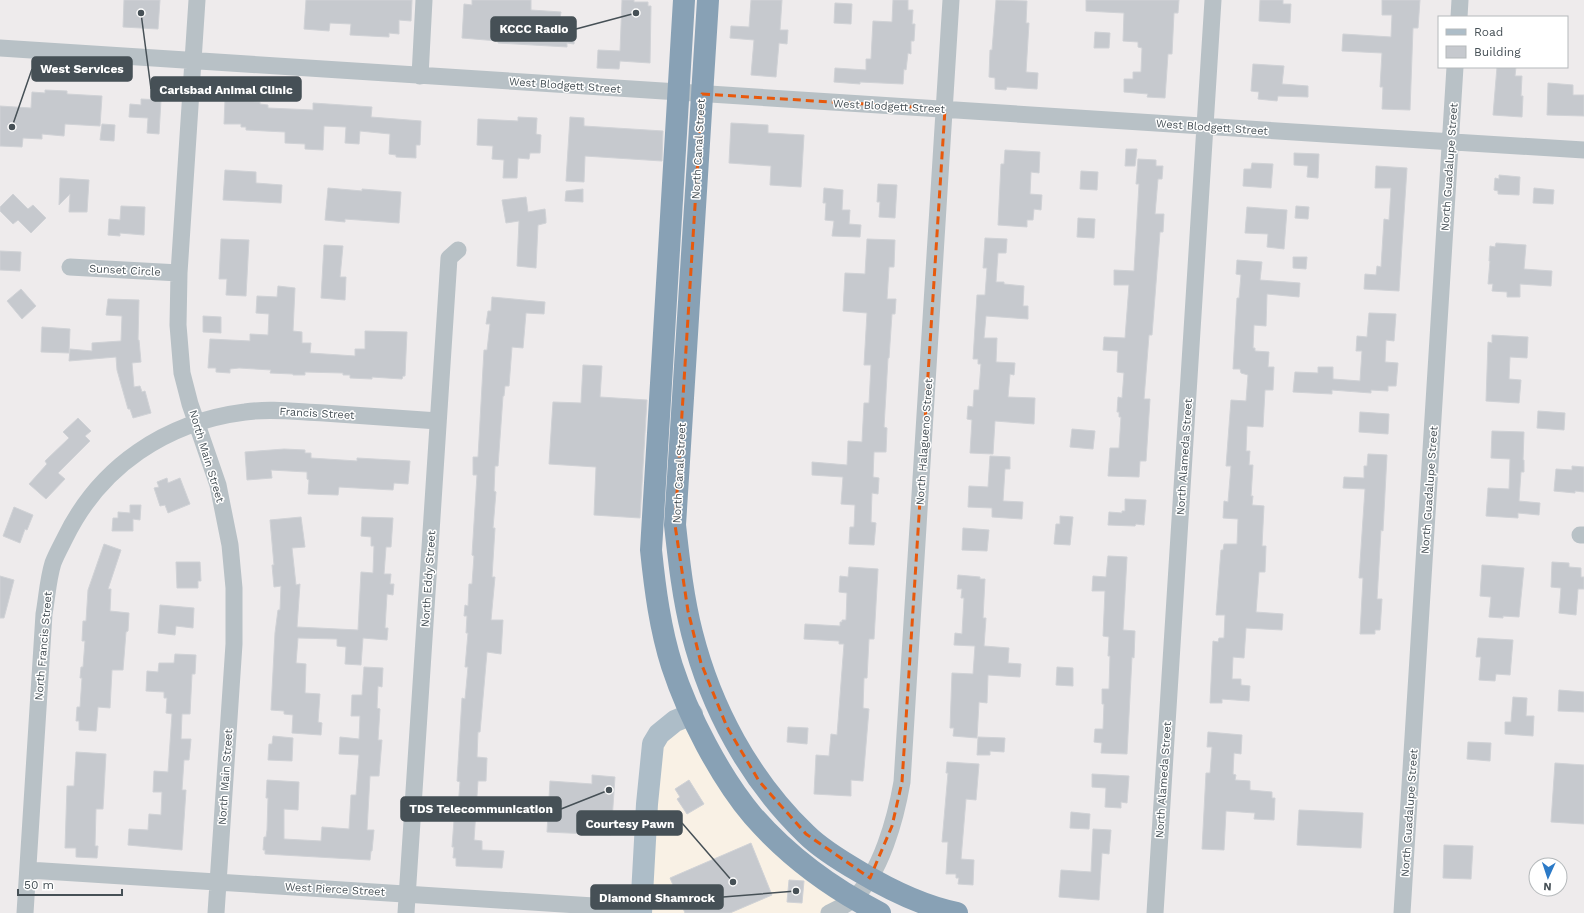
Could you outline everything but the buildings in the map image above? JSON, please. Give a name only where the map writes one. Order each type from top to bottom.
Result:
[{"type":"highway","name":"North Canal Street","points":[[684,0],[651,550],[656,593],[663,632],[672,666],[692,714],[721,770],[753,816],[795,856],[825,880],[853,899]]},
{"type":"highway","name":"North Canal Street","points":[[708,0],[675,525],[685,597],[692,632],[701,663],[713,695],[727,727],[759,781],[806,834],[828,851],[870,878]]},
{"type":"highway","points":[[692,714],[697,708],[700,697],[701,663]]},
{"type":"highway","points":[[870,878],[916,900],[957,913]]},
{"type":"highway","points":[[853,899],[880,913]]},
{"type":"main road","points":[[641,911],[647,804],[653,744],[659,734],[675,721],[692,714]]},
{"type":"street","name":"North Main Street","points":[[197,0],[179,273],[178,325],[180,357],[186,388],[218,485],[230,545],[234,588],[234,644],[216,913]]},
{"type":"street","points":[[420,76],[424,0]]},
{"type":"street","name":"North Halagueno Street","points":[[870,878],[879,863],[892,826],[902,782],[951,0]]},
{"type":"street","name":"North Alameda Street","points":[[1155,913],[1213,0]]},
{"type":"street","points":[[1459,16],[1460,0]]},
{"type":"street","name":"West Blodgett Street","points":[[0,48],[1584,150]]},
{"type":"street","name":"North Guadalupe Street","points":[[1402,913],[1455,68]]},
{"type":"street","name":"North Eddy Street","points":[[406,913],[449,258],[458,250]]},
{"type":"street","name":"Sunset Circle","points":[[70,267],[179,273]]},
{"type":"street","name":"Francis Street","points":[[196,422],[246,411],[284,411],[438,421]]},
{"type":"street","name":"North Francis Street","points":[[25,913],[44,614],[53,563],[72,522],[87,501],[112,473],[126,460],[147,445],[196,422]]},
{"type":"street","name":"West Pierce Street","points":[[28,870],[408,893],[641,911]]},
{"type":"street","points":[[829,913],[853,899],[870,878]]},
{"type":"highlighted area","points":[[702,94],[945,109],[902,782],[892,826],[870,878],[806,834],[759,781],[727,727],[701,663],[688,611],[675,525]]},
{"type":"shaded area","points":[[692,714],[728,782],[853,899],[829,913],[641,913],[651,757]]},
{"type":"place","name":"Carlsbad Animal Clinic","points":[[141,13]]},
{"type":"place","name":"KCCC Radio","points":[[636,13]]},
{"type":"place","name":"West Services","points":[[12,127]]},
{"type":"place","name":"TDS Telecommunication","points":[[609,790]]},
{"type":"place","name":"Courtesy Pawn","points":[[733,882]]},
{"type":"place","name":"Diamond Shamrock","points":[[796,891]]}]
